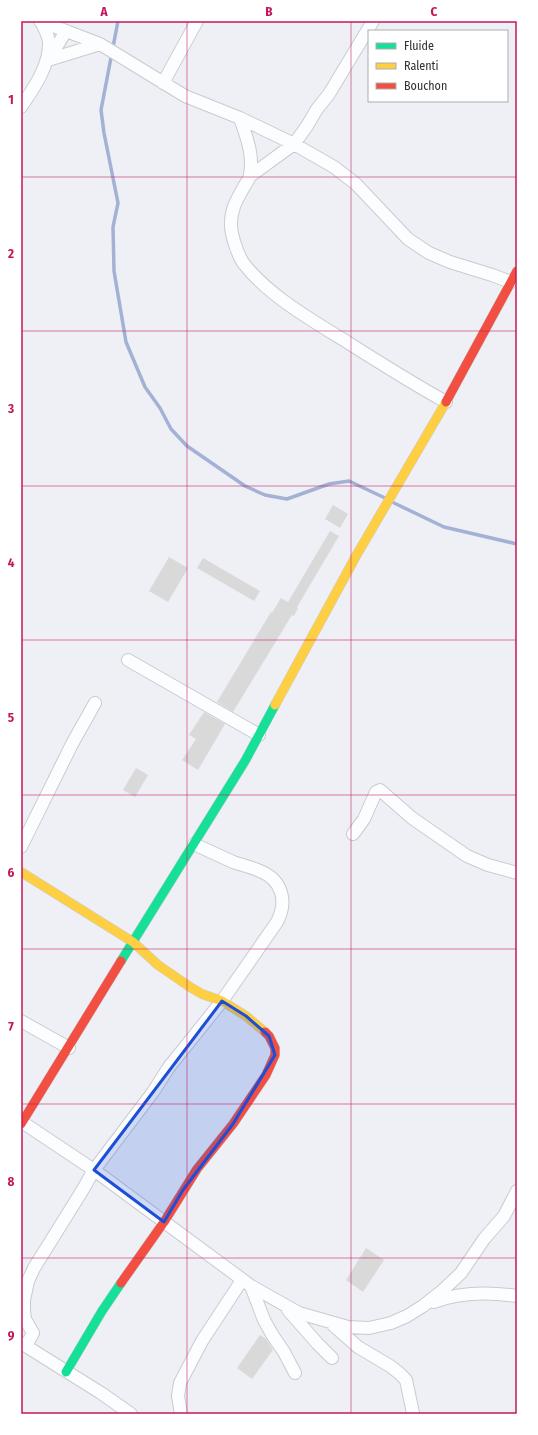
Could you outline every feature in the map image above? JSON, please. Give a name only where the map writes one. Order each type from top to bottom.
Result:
[{"type":"main road","points":[[22,1123],[194,844],[259,735],[356,556],[446,402],[517,271]]},
{"type":"main road","points":[[21,872],[66,898],[133,942],[158,964],[190,987],[202,994],[222,1001],[246,1016],[264,1031],[275,1048],[275,1054],[266,1075],[233,1124],[197,1169],[164,1222],[106,1306],[66,1372]]},
{"type":"street","points":[[40,21],[100,44],[185,96],[240,118],[294,144],[334,167],[356,184],[408,239],[429,253],[450,262],[511,282]]},
{"type":"street","points":[[40,21],[49,42],[47,61]]},
{"type":"street","points":[[162,83],[197,21]]},
{"type":"street","points":[[373,21],[362,36],[329,94],[317,109],[294,144],[250,176],[235,202],[230,216],[231,229],[238,253],[243,262],[266,286],[296,310],[414,384],[446,402]]},
{"type":"street","points":[[21,107],[66,31]]},
{"type":"street","points":[[47,61],[100,44]]},
{"type":"street","points":[[240,118],[250,154],[250,176]]},
{"type":"street","points":[[128,660],[259,735]]},
{"type":"street","points":[[21,847],[95,703]]},
{"type":"street","points":[[354,834],[364,819],[376,792],[378,790],[382,790],[412,818],[467,856],[488,865],[517,873]]},
{"type":"street","points":[[131,1414],[24,1344],[33,1333],[31,1328],[26,1323],[24,1316],[24,1300],[28,1281],[34,1268],[94,1170],[169,1067],[222,1001],[282,913],[284,903],[282,894],[277,884],[270,876],[194,844]]},
{"type":"street","points":[[21,1021],[69,1048]]},
{"type":"street","points":[[22,1123],[94,1170],[247,1283],[286,1307],[299,1313],[348,1327],[368,1328],[391,1323],[407,1316],[423,1306],[442,1291],[460,1273],[484,1238],[504,1216],[517,1191]]},
{"type":"street","points":[[247,1283],[264,1320],[284,1352],[294,1373]]},
{"type":"street","points":[[180,1414],[178,1396],[180,1383],[202,1341],[247,1283]]},
{"type":"street","points":[[423,1306],[455,1295],[485,1293],[517,1296]]},
{"type":"street","points":[[286,1307],[332,1358]]},
{"type":"street","points":[[332,1323],[358,1347],[390,1366],[406,1380],[413,1414]]},
{"type":"highlighted area","points":[[222,1001],[246,1016],[269,1036],[275,1055],[233,1124],[183,1190],[164,1222],[94,1170]]},
{"type":"building","points":[[333,505],[348,514],[340,528],[325,519]]},
{"type":"building","points":[[330,531],[339,536],[297,607],[298,608],[294,616],[292,615],[233,712],[217,702],[271,612],[272,613],[281,598],[288,602]]},
{"type":"building","points":[[169,557],[188,568],[168,602],[149,591]]},
{"type":"building","points":[[203,558],[260,591],[254,601],[197,568]]},
{"type":"building","points":[[204,712],[225,724],[198,770],[182,760],[196,739],[189,735]]},
{"type":"building","points":[[136,768],[148,775],[135,797],[123,790]]},
{"type":"building","points":[[366,1248],[384,1260],[363,1292],[346,1280]]},
{"type":"building","points":[[260,1335],[266,1339],[273,1350],[252,1379],[237,1368]]},
{"type":"waterway","points":[[118,21],[101,110],[118,203],[113,227],[114,271],[126,342],[145,387],[160,408],[171,429],[187,446],[245,486],[265,495],[287,499],[329,484],[349,481],[385,498]]},
{"type":"waterway","points":[[392,502],[444,527],[517,544]]},
{"type":"traffic: fast","points":[[121,961],[245,761],[275,705]]},
{"type":"traffic: fast","points":[[66,1372],[102,1311],[121,1283]]},
{"type":"traffic: slow","points":[[275,705],[356,556],[446,402]]},
{"type":"traffic: slow","points":[[21,872],[133,942],[158,965],[190,987],[202,994],[222,1001],[246,1016],[265,1032]]},
{"type":"traffic: jam","points":[[446,402],[517,271]]},
{"type":"traffic: jam","points":[[21,1124],[121,961]]},
{"type":"traffic: jam","points":[[121,1283],[164,1222],[197,1169],[233,1124],[266,1075],[275,1055],[275,1048],[269,1036],[265,1032]]}]
